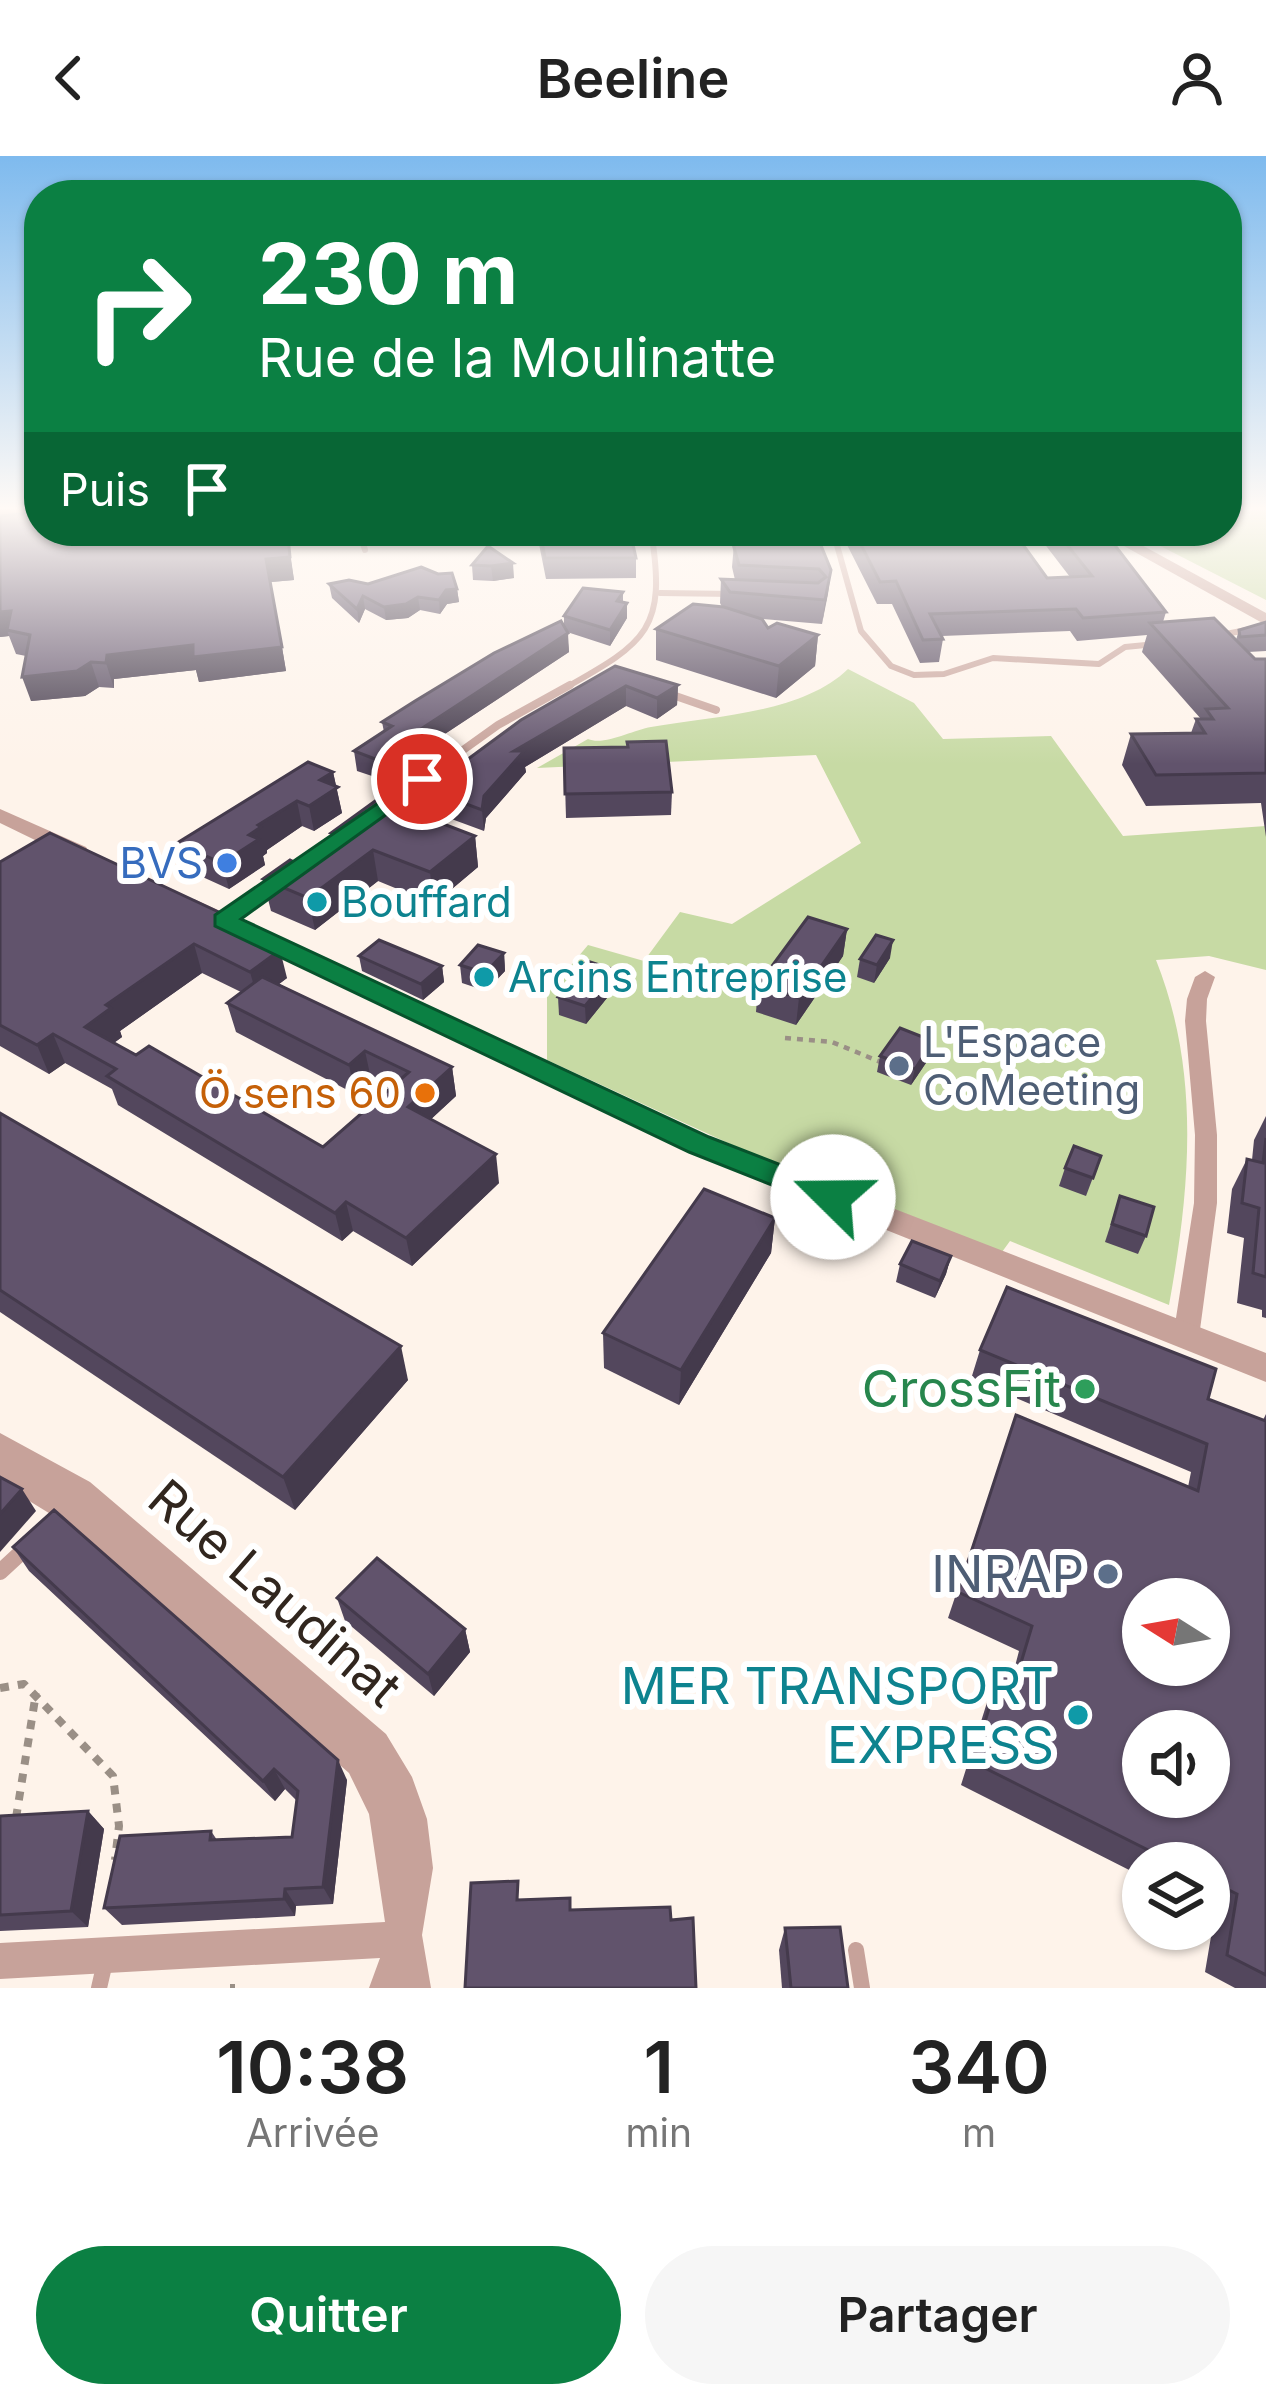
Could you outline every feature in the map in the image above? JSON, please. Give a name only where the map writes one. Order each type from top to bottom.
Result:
[{"type":"street","points":[[1214,593],[1266,623]]},
{"type":"street","points":[[0,815],[104,864]]},
{"type":"street","points":[[163,892],[699,1144],[1266,1369]]},
{"type":"street","points":[[1186,1337],[1208,1194],[1208,1119],[1194,996],[1205,977]]},
{"type":"street","name":"Rue Laudinat","points":[[0,1444],[80,1491],[375,1745],[405,1798],[416,1870],[406,1939],[387,1988]]},
{"type":"street","name":"Rue Laudinat","points":[[0,1468],[360,1762],[385,1811],[413,1988]]},
{"type":"street","points":[[0,1961],[103,1972],[406,1939]]},
{"type":"lane","points":[[366,819],[498,724],[604,671],[652,622],[660,593]]},
{"type":"lane","points":[[682,593],[748,595]]},
{"type":"lane","points":[[847,593],[871,651],[881,661],[909,672],[946,674],[974,660],[1058,658],[1099,664],[1125,647],[1161,644]]},
{"type":"lane","points":[[652,622],[664,624]]},
{"type":"lane","points":[[1196,640],[1266,623]]},
{"type":"lane","points":[[652,687],[716,710]]},
{"type":"lane","points":[[224,920],[292,872]]},
{"type":"lane","points":[[0,1572],[34,1540]]},
{"type":"lane","points":[[856,1950],[862,1988]]},
{"type":"path","points":[[785,1038],[832,1042],[883,1064]]},
{"type":"path","points":[[0,1688],[24,1684],[36,1693],[112,1777],[119,1826],[114,1870]]},
{"type":"path","points":[[13,1834],[36,1693]]},
{"type":"green space","points":[[848,669],[914,703],[943,739],[1051,736],[1123,836],[1266,826],[1266,970],[1209,956],[1156,960],[1180,1045],[1187,1131],[1182,1218],[1169,1305],[1010,1241],[1002,1252],[739,1148],[547,1060],[547,994],[588,945],[644,961],[680,912],[732,924],[861,843],[816,755],[537,768],[588,739],[610,739],[781,704],[829,684]]},
{"type":"building","points":[[0,593],[272,593],[282,647],[193,657],[193,645],[107,655],[106,663],[91,662],[77,671],[22,677],[30,635],[7,630],[11,611],[0,612]]},
{"type":"building","points":[[340,593],[444,593],[439,600],[418,597],[384,607],[363,596],[357,609]]},
{"type":"building","points":[[579,593],[622,593],[617,601],[627,603],[610,630],[564,616]]},
{"type":"building","points":[[748,593],[826,593],[825,600]]},
{"type":"building","points":[[902,593],[1152,593],[1166,612],[1083,618],[1076,609],[930,614],[943,639],[923,640]]},
{"type":"building","points":[[693,604],[724,607],[762,619],[768,628],[777,623],[818,635],[779,666],[656,629]]},
{"type":"building","points":[[1214,618],[1255,659],[1266,659],[1266,773],[1156,775],[1131,734],[1205,733],[1196,719],[1213,719],[1206,709],[1228,708],[1150,623]]},
{"type":"building","points":[[561,621],[568,633],[375,759],[354,751],[392,726],[382,722],[415,701],[494,653]]},
{"type":"building","points":[[1266,622],[1266,635],[1240,637],[1239,630]]},
{"type":"building","points":[[615,666],[678,685],[657,698],[626,686],[514,751],[524,751],[484,796],[482,810],[424,788],[434,781],[424,777],[447,760],[460,765],[521,720]]},
{"type":"building","points":[[666,741],[672,792],[565,794],[564,748]]},
{"type":"building","points":[[308,762],[333,772],[320,780],[338,787],[309,806],[297,801],[258,825],[261,827],[249,835],[259,839],[222,863],[177,843]]},
{"type":"building","points":[[378,799],[475,836],[430,872],[373,850],[308,898],[263,879],[290,860],[300,865],[340,836],[331,833]]},
{"type":"building","points":[[50,833],[225,915],[218,920],[280,950],[250,972],[194,944],[106,1005],[111,1008],[85,1027],[136,1055],[149,1046],[323,1147],[409,1072],[365,1051],[349,1065],[227,1003],[262,977],[452,1067],[408,1107],[496,1154],[406,1238],[346,1202],[335,1213],[107,1076],[116,1069],[53,1034],[37,1045],[0,1025],[0,862]]},
{"type":"building","points":[[808,917],[847,929],[799,998],[758,985]]},
{"type":"building","points":[[876,935],[893,940],[877,965],[860,959]]},
{"type":"building","points":[[379,940],[442,966],[421,984],[359,956]]},
{"type":"building","points":[[478,945],[504,953],[485,973],[460,965]]},
{"type":"building","points":[[587,961],[615,970],[585,1006],[558,997]]},
{"type":"building","points":[[900,1028],[933,1041],[915,1069],[880,1056]]},
{"type":"building","points":[[0,1113],[401,1346],[283,1477],[0,1290]]},
{"type":"building","points":[[1266,1138],[1266,1277],[1253,1273],[1259,1208],[1242,1203],[1247,1159],[1263,1163]]},
{"type":"building","points":[[1074,1146],[1101,1156],[1093,1178],[1065,1168]]},
{"type":"building","points":[[704,1189],[775,1218],[681,1370],[603,1333]]},
{"type":"building","points":[[1120,1196],[1154,1207],[1146,1236],[1112,1224]]},
{"type":"building","points":[[912,1241],[951,1256],[940,1281],[900,1264]]},
{"type":"building","points":[[1007,1287],[1216,1369],[1208,1399],[1266,1421],[1266,1975],[1227,1955],[1237,1894],[1230,1890],[1230,1842],[1132,1842],[973,1762],[1001,1668],[1017,1676],[1032,1626],[958,1592],[1016,1415],[1198,1491],[1207,1444],[980,1350]]},
{"type":"building","points":[[0,1477],[22,1489],[0,1514]]},
{"type":"building","points":[[54,1510],[338,1760],[323,1887],[285,1889],[284,1899],[104,1908],[120,1836],[211,1831],[210,1840],[292,1837],[298,1791],[274,1769],[263,1781],[13,1547]]},
{"type":"building","points":[[377,1558],[465,1629],[428,1674],[337,1598]]},
{"type":"building","points":[[88,1811],[71,1911],[0,1915],[0,1816]]},
{"type":"building","points":[[518,1881],[517,1900],[570,1898],[570,1910],[670,1907],[671,1920],[693,1918],[696,1988],[465,1988],[471,1883]]},
{"type":"building","points":[[840,1927],[848,1988],[791,1988],[785,1928]]},
{"type":"place","name":"BVS","points":[[227,863]]},
{"type":"place","name":"Bouffard","points":[[317,902]]},
{"type":"place","name":"Arcins Entreprise","points":[[484,977]]},
{"type":"place","name":"L'Espace CoMeeting","points":[[899,1066]]},
{"type":"place","name":"Ö sens 60","points":[[425,1093]]},
{"type":"place","name":"CrossFit","points":[[1085,1389]]},
{"type":"place","name":"INRAP","points":[[1108,1574]]},
{"type":"place","name":"MER TRANSPORT EXPRESS","points":[[1078,1715]]},
{"type":"route","points":[[422,779],[224,920],[699,1144],[833,1197]]}]
